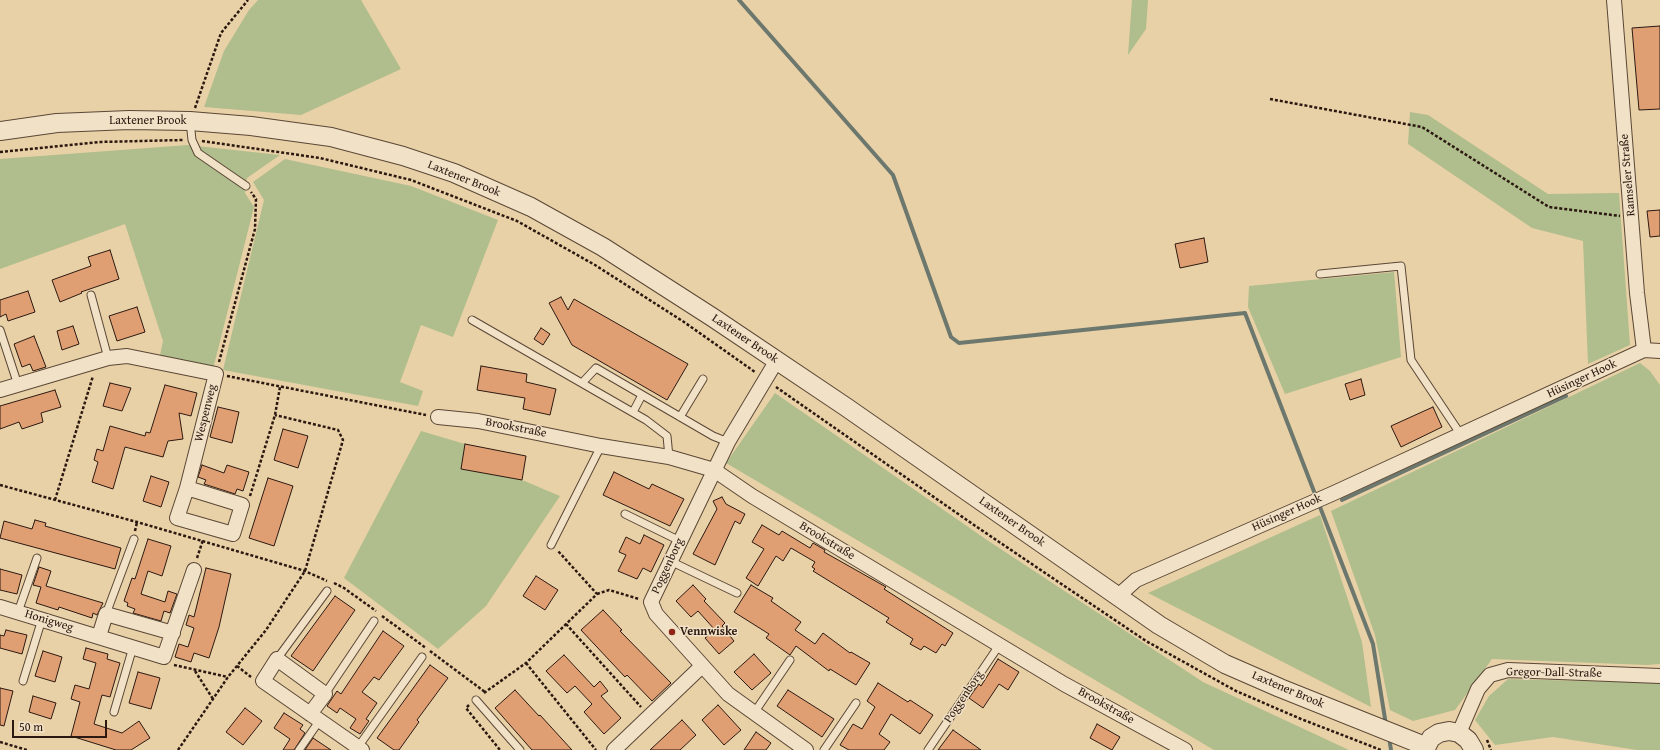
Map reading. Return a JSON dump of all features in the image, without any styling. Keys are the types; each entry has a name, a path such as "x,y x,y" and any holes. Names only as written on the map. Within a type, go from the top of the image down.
{"street":[{"name":"Ramseler Straße","path":"1614,0 1637,293 1644,350"},
{"name":"Laxtener Brook","path":"0,131 64,123 129,120 190,121 251,126 331,137 403,156 454,173 531,207 602,247 777,360 1064,558 1158,625 1225,664 1280,688 1370,723 1425,748"},
{"name":"Hüsinger Hook","path":"1117,597 1136,580 1320,499 1644,350 1660,351"},
{"name":"Wespenweg","path":"0,390 103,360 127,356 216,374 187,488 177,518 234,534 242,506"},
{"name":"Poggenborg","path":"777,360 728,442 651,602 656,614 728,694 802,749"},
{"name":"Brookstraße","path":"438,417 478,421 601,446 669,457 714,470 752,496 1000,644 1064,684 1185,750"},
{"path":"187,488 242,506"},
{"path":"164,657 194,570"},
{"name":"Honigweg","path":"0,607 164,657"},
{"path":"99,636 106,614 173,633"},
{"path":"315,717 325,694 277,660 263,681 360,749"},
{"path":"614,750 702,666"},
{"name":"Gregor-Dall-Straße","path":"1459,733 1478,689 1490,675 1508,670 1660,676"},
{"path":"1425,748 1431,738 1440,733 1450,731 1459,733 1468,740 1474,750"}],"lane":[{"path":"190,121 192,140 198,153 246,186"},
{"path":"1320,274 1401,266 1411,360 1461,435"},
{"path":"91,295 103,360"},
{"path":"472,320 633,412 667,436 669,457"},
{"path":"0,330 18,385"},
{"path":"582,383 596,368 712,436 728,442"},
{"path":"680,417 703,379"},
{"path":"633,412 642,395"},
{"path":"552,544 601,446"},
{"path":"625,514 680,541"},
{"path":"106,614 134,539"},
{"path":"18,612 36,558"},
{"path":"670,561 737,593"},
{"path":"277,660 327,592"},
{"path":"23,681 42,619"},
{"path":"325,694 374,621"},
{"name":"Poggenborg","path":"928,750 1000,644"},
{"path":"114,712 133,647"},
{"path":"360,749 422,657"},
{"path":"754,713 790,660"},
{"path":"476,700 520,750"},
{"path":"824,750 856,703"},
{"path":"299,750 315,717"}],"path":[{"path":"190,121 221,33 248,0"},
{"path":"1270,99 1422,127 1549,207 1632,218"},
{"path":"246,186 256,199 255,229 216,374 438,417"},
{"path":"55,500 103,360"},
{"path":"242,506 248,504 275,415 280,386"},
{"path":"178,750 228,677 266,630 305,571 343,440 338,430 275,415"},
{"path":"0,484 305,571 344,588 485,692"},
{"path":"194,570 207,527"},
{"path":"552,544 597,594"},
{"path":"500,750 466,708 485,692 526,664 597,594 609,590 651,602"},
{"path":"566,624 649,716"},
{"path":"164,657 175,665 195,671 228,677"},
{"path":"526,664 596,750"},
{"path":"195,671 213,699"},
{"path":"0,742 27,750"}],"green space":[{"path":"258,0 361,0 401,69 301,115 204,107 224,51 249,10"},
{"path":"1132,0 1148,0 1146,29 1128,55"},
{"path":"1410,112 1428,115 1548,194 1619,193 1630,345 1588,364 1583,241 1532,228 1408,144"},
{"path":"188,145 280,155 247,178 245,193 254,207 213,369 159,360 163,341 125,224 0,269 0,159"},
{"path":"285,159 411,186 498,220 453,337 421,325 400,382 423,391 418,406 223,370 264,200 253,182"},
{"path":"1394,272 1401,357 1285,394 1248,307 1249,286"},
{"path":"1640,363 1650,371 1660,385 1660,664 1647,665 1492,659 1455,710 1413,721 1390,710 1375,635 1331,511"},
{"path":"775,393 987,540 1203,682 1349,750 1214,750 726,463"},
{"path":"421,431 465,444 461,469 522,480 560,496 486,606 438,649 344,578"},
{"path":"1320,515 1362,642 1371,707 1148,593"},
{"path":"1508,679 1660,683 1660,750 1637,750 1553,737 1495,745 1475,720 1489,696"}],"building":[{"path":"1660,26 1660,109 1639,110 1632,28"},
{"path":"1660,210 1660,236 1650,237 1647,211"},
{"path":"1204,238 1208,262 1180,268 1175,244"},
{"path":"110,250 119,279 81,292 82,293 60,302 52,280 91,266 88,257"},
{"path":"28,291 35,312 8,321 6,314 0,317 0,300"},
{"path":"561,297 568,310 574,299 688,364 667,400 572,345 549,303"},
{"path":"137,307 145,332 117,341 109,316"},
{"path":"73,326 79,344 62,350 57,331"},
{"path":"541,328 550,334 543,345 534,339"},
{"path":"34,336 46,367 33,371 30,364 22,367 14,344"},
{"path":"481,366 527,374 526,382 556,389 550,415 523,409 525,398 477,390"},
{"path":"1361,379 1365,395 1350,400 1345,384"},
{"path":"110,383 131,388 122,411 103,406"},
{"path":"165,385 197,393 191,416 179,413 183,439 168,441 163,457 125,447 113,489 92,482 98,462 94,460 97,449 103,451 110,426 145,436 146,432 150,433"},
{"path":"55,390 61,407 41,413 43,422 22,429 19,422 0,429 0,406"},
{"path":"218,407 239,412 232,443 210,437"},
{"path":"1433,407 1442,427 1401,447 1391,426"},
{"path":"283,429 308,436 298,468 274,460"},
{"path":"465,444 526,456 522,480 461,469"},
{"path":"202,465 224,473 227,465 249,472 243,491 237,489 235,494 204,484 206,480 198,477"},
{"path":"614,472 649,489 652,484 684,499 670,526 603,495"},
{"path":"151,476 169,482 161,507 143,501"},
{"path":"268,478 293,486 274,546 249,538"},
{"path":"722,497 726,504 745,514 740,524 735,521 715,565 693,554 717,509 713,501"},
{"path":"35,520 46,523 45,526 121,548 115,569 0,538 4,521 32,529"},
{"path":"762,525 779,535 782,531 810,548 813,543 825,550 824,552 886,587 884,589 953,633 945,646 942,644 936,653 924,646 921,650 910,644 913,639 886,622 889,618 813,571 815,569 812,567 815,562 791,548 783,561 776,556 758,586 746,578 764,549 752,542"},
{"path":"644,535 664,545 651,572 643,568 637,579 618,571 626,555 619,552 626,537 640,544"},
{"path":"148,539 171,546 162,576 148,571 141,594 165,602 168,591 177,594 170,613 164,611 161,621 133,613 135,609 127,606 128,603 124,601 132,578 135,579"},
{"path":"39,567 51,571 46,586 103,603 97,615 93,613 92,618 59,607 58,610 36,603 41,587 33,585"},
{"path":"206,568 231,574 219,627 209,658 194,653 191,662 175,657 179,644 188,647 194,628 186,625 189,615 194,617"},
{"path":"0,569 22,575 17,594 0,590"},
{"path":"536,576 558,590 545,610 523,596"},
{"path":"693,585 706,599 704,601 725,623 722,626 734,641 719,654 705,638 715,630 698,611 691,617 676,601"},
{"path":"751,585 773,598 771,601 801,622 795,630 815,644 823,633 850,653 851,652 870,663 856,685 830,669 829,671 796,646 790,655 766,638 769,634 734,612"},
{"path":"335,596 355,610 313,671 291,656"},
{"path":"603,610 622,630 620,631 671,683 652,701 627,675 625,677 581,630"},
{"path":"6,630 27,635 22,654 0,648 0,635 4,636"},
{"path":"383,631 404,646 379,680 374,677 362,692 377,703 366,719 369,721 360,734 350,728 356,719 340,708 337,713 327,706 337,691 341,694"},
{"path":"86,648 108,654 107,659 120,663 110,697 102,695 94,724 122,733 139,721 150,738 131,750 116,750 71,736 80,702 71,699 75,685 89,689 96,663 83,659"},
{"path":"43,651 62,657 55,682 35,676"},
{"path":"754,654 771,673 752,690 734,672"},
{"path":"564,655 594,687 600,681 608,691 601,696 621,718 604,734 584,712 592,704 575,686 567,693 546,671"},
{"path":"998,659 1019,672 1008,690 999,684 983,708 969,698 979,684 981,686"},
{"path":"430,665 448,678 417,720 419,722 399,750 394,750 377,738"},
{"path":"138,672 160,678 151,709 129,703"},
{"path":"878,683 908,702 910,700 933,715 920,734 891,714 879,734 890,742 884,750 849,750 840,745 853,724 862,729 875,707 867,701"},
{"path":"0,688 13,691 4,726 0,725"},
{"path":"515,690 572,750 532,750 495,708"},
{"path":"788,690 834,719 822,737 777,706"},
{"path":"33,696 56,703 51,719 29,712"},
{"path":"718,705 741,730 724,745 702,720"},
{"path":"245,708 262,721 243,745 226,732"},
{"path":"284,713 303,725 300,729 305,733 294,750 283,750 290,739 274,728"},
{"path":"682,720 696,735 680,750 650,750"},
{"path":"1097,724 1120,737 1112,750 1090,738"},
{"path":"953,730 981,750 938,750"},
{"path":"756,732 771,743 766,750 744,750"},
{"path":"313,738 331,750 305,750"}],"waterway":[{"path":"739,0 893,175 951,337 959,343 1245,313 1373,644 1386,725"},
{"path":"1342,500 1566,396"},
{"path":"1389,737 1391,750"}],"place":[{"name":"Vennwiske","path":"672,632"}]}
